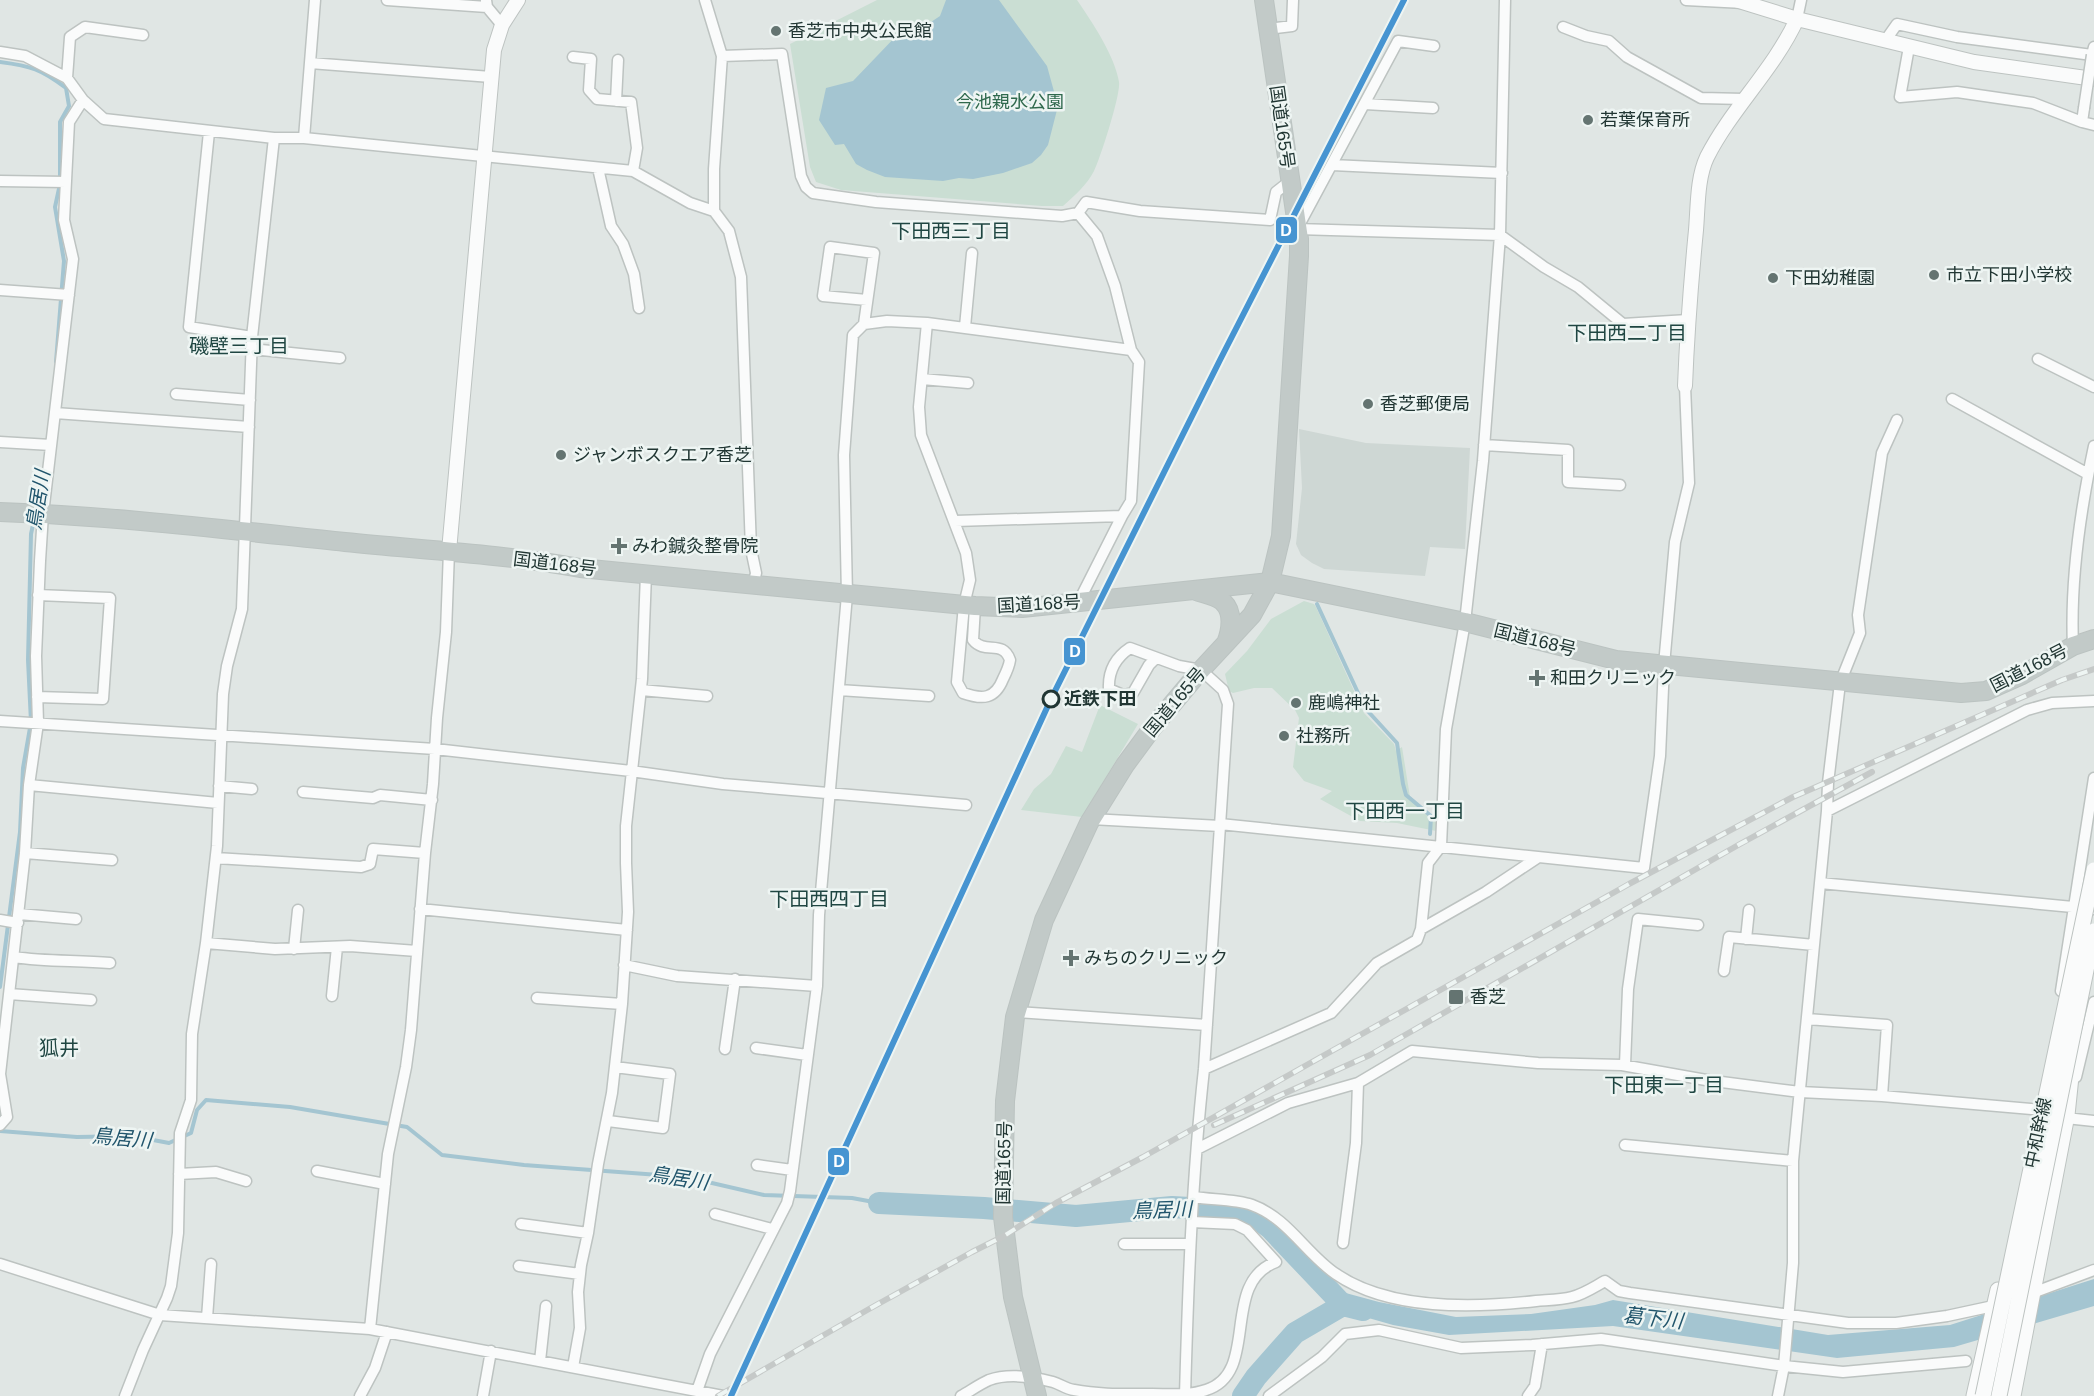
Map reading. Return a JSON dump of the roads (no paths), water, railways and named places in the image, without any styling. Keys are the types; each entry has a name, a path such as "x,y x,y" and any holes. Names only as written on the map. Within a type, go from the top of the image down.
{"highway":[{"name":"国道165号","path":"1035,1386 1013,1297 1003,1217 1005,1101 1017,1012 1044,920 1091,819 1146,736 1201,670 1252,615 1270,582 1281,536 1299,256 1264,0"},
{"name":"国道168号","path":"0,512 35,513 450,551 753,586 969,606 1022,608 1270,582 1465,622 1616,660 1961,693 1986,691 2022,675 2073,646 2094,639"},
{"path":"1196,591 1223,602 1229,610 1231,633 1226,643"}],"main road":[{"name":"中和幹線","path":"1983,1396 2094,870"},
{"path":"1974,1396 2042,1110 2071,1005 2086,908 2094,890"},
{"path":"2013,1396 2066,1118 2078,1013 2094,931"},
{"name":"中和幹線","path":"1999,1396 2094,931"}],"street":[{"path":"304,138 315,0"},
{"path":"387,0 486,4 502,25"},
{"path":"370,1329 385,1184 411,1030 494,50 502,25 518,0"},
{"path":"705,0 722,56 714,169 714,211"},
{"path":"1268,29 1292,26 1293,0"},
{"path":"1204,1069 1331,1013 1377,963 1417,940 1421,929 1428,863 1441,846 1446,729 1465,622 1484,445 1500,235 1505,0"},
{"path":"1686,0 1740,1 1797,19 1974,62 2094,79"},
{"path":"1764,0 1781,14"},
{"path":"1091,819 1220,825 1644,868 1660,756 1664,665 1675,542 1689,483 1685,386 1688,320 1700,185 1706,159 1744,99 1773,60 1797,19 1801,0"},
{"path":"1885,41 1897,24 1957,37 2093,51 2082,123"},
{"path":"68,78 70,37 85,27 143,35"},
{"path":"1563,27 1586,36 1609,41 1627,57 1701,98 1744,99"},
{"path":"1434,46 1398,41 1297,229 1500,235 1544,267 1578,287 1623,324 1688,320"},
{"path":"1909,47 1900,97 1957,92 2033,103 2082,123 2094,125"},
{"path":"0,52 25,56 68,78 83,100 104,119 209,132 274,138 304,138 633,171 690,203 714,211 729,231 741,277 751,549 756,573 753,586"},
{"path":"722,56 782,54 801,176 806,188 813,193 876,202 1062,216 1078,213 1086,202 1140,211 1270,220 1276,192 1290,181"},
{"path":"573,57 591,59 589,90 597,99 631,102 637,148 633,171"},
{"path":"616,101 618,60"},
{"path":"310,63 491,77"},
{"path":"3,1121 0,1074 25,853 33,723 37,697 38,595 35,513 51,445 73,259 64,220 69,122 83,100"},
{"path":"1365,104 1433,108"},
{"path":"209,132 189,327 251,343 340,358"},
{"path":"125,1396 171,1286 178,1233 180,1134 191,1100 192,1034 216,858 225,678 242,609 251,343 274,138"},
{"path":"1332,165 1502,173"},
{"path":"598,168 611,225 623,244 634,274 639,308"},
{"path":"0,181 66,182"},
{"path":"1078,213 1097,236 1115,286 1131,350 1139,362 1131,501 1079,601"},
{"path":"864,324 874,253 830,247 824,296 867,300"},
{"path":"965,327 972,253"},
{"path":"0,290 69,295"},
{"path":"697,1391 710,1354 787,1203 790,1191 817,986 818,933 846,595 844,455 853,335 864,324 887,321 927,323 1131,350"},
{"path":"927,323 919,407 921,435 966,553 970,580 969,606 957,682 963,693 985,697 999,690 1010,660 1006,651 981,646 973,640 969,606"},
{"path":"2038,359 2094,387"},
{"path":"922,379 968,383"},
{"path":"176,394 250,400"},
{"path":"1952,399 2088,474"},
{"path":"55,413 249,427"},
{"path":"1778,1396 1784,1366 1793,1263 1793,1161 1828,783 1840,683 1860,633 1858,615 1882,453 1896,420"},
{"path":"0,442 51,445"},
{"path":"1484,445 1568,450 1568,482 1620,485"},
{"path":"2073,646 2071,607 2084,495 2094,446"},
{"path":"955,521 1122,516"},
{"path":"573,1367 580,1328 580,1274 598,1164 608,1121 622,1004 628,912 626,848 641,690 646,574"},
{"path":"37,697 103,699 110,598 38,595"},
{"path":"1156,658 1149,665 1133,693 1123,695 1109,689 1108,676 1118,656 1130,648 1179,666 1201,670 1223,690 1228,704 1190,1244 1185,1395"},
{"path":"641,690 707,696"},
{"path":"839,690 929,696"},
{"path":"1827,811 2027,710 2052,703 2094,701"},
{"path":"0,721 435,749 632,771 723,784 966,805"},
{"path":"1820,883 2086,908 2094,778"},
{"path":"29,785 218,803"},
{"path":"219,786 252,789"},
{"path":"303,792 432,800"},
{"path":"216,858 361,867 370,864 373,849 425,853"},
{"path":"25,853 112,860"},
{"path":"1421,929 1486,892 1537,858"},
{"path":"420,909 627,930"},
{"path":"294,949 298,910"},
{"path":"1746,939 1749,910"},
{"path":"2,920 76,919"},
{"path":"1625,1065 1628,989 1638,919 1698,925"},
{"path":"1724,971 1729,937 1814,945"},
{"path":"206,943 294,949 357,946 417,951"},
{"path":"332,996 337,947"},
{"path":"14,957 39,961 85,960 111,963"},
{"path":"624,965 677,976 817,986"},
{"path":"725,1049 735,980"},
{"path":"9,994 91,1000"},
{"path":"537,998 622,1004"},
{"path":"2094,1002 2066,1118 2094,1121"},
{"path":"1017,1012 1207,1024"},
{"path":"1807,1019 1887,1025 1882,1096"},
{"path":"756,1048 807,1055"},
{"path":"1197,1149 1288,1103 1358,1083 1412,1051 1538,1063 1625,1065 1706,1080 1800,1092 1882,1096 2042,1110"},
{"path":"608,1121 663,1128 670,1074 615,1067"},
{"path":"1343,1243 1356,1143 1358,1083"},
{"path":"1625,1145 1793,1161"},
{"path":"757,1165 792,1170"},
{"path":"317,1171 385,1184"},
{"path":"179,1174 216,1172 246,1181"},
{"path":"1194,1197 1251,1204 1268,1212 1289,1229 1337,1275 1364,1288 1390,1296 1432,1304 1468,1306 1572,1297 1605,1281 1619,1291 1630,1293 1848,1323 1896,1323 1947,1316 1994,1306 2094,1270"},
{"path":"715,1214 772,1229"},
{"path":"961,1396 1000,1377 1035,1386 1056,1383 1070,1390 1099,1394 1185,1395 1209,1390 1225,1378 1238,1350 1242,1309 1251,1281 1265,1266 1276,1262 1247,1230 1235,1224 1192,1222"},
{"path":"521,1224 588,1233"},
{"path":"1124,1244 1190,1244"},
{"path":"207,1318 211,1263"},
{"path":"0,1264 160,1315 370,1329 723,1396"},
{"path":"519,1266 580,1274"},
{"path":"540,1361 546,1306"},
{"path":"1269,1396 1322,1357 1345,1334 1379,1330 1461,1348 1601,1339 1784,1366 1843,1372 1966,1361"},
{"path":"360,1396 375,1368 387,1332"},
{"path":"1528,1396 1535,1386 1542,1344"},
{"path":"483,1396 491,1351"}],"water":[{"path":"946,0 999,0 1047,66 1058,106 1048,145 1032,163 1003,173 973,179 959,178 943,181 885,177 867,170 856,164 844,144 835,145 819,120 826,88 853,81 900,32 918,24 931,22 940,16"},
{"path":"2094,1279 2094,1306 1954,1347 1837,1358 1613,1326 1449,1335 1393,1325 1351,1313 1336,1316 1329,1300 1342,1292 1379,1302 1456,1317 1531,1314 1595,1305 1613,1300 1828,1335 1950,1325"}],"waterway":[{"name":"鳥居川","path":"0,62 35,69 50,76 66,88 69,106 60,122 60,184 55,207 64,261 56,362"},
{"name":"鳥居川","path":"35,510 41,488"},
{"name":"鳥居川","path":"0,987 20,832 23,768 31,722 28,660 31,534 34,520"},
{"path":"1317,604 1365,708 1397,743 1406,795 1431,816 1430,834"},
{"name":"鳥居川","path":"0,1131 77,1137 132,1136 169,1143 191,1133 197,1110 206,1100 290,1107 407,1127 442,1155 524,1165 686,1177 764,1195 852,1198 879,1203"},
{"name":"鳥居川","path":"879,1203 984,1208 1076,1216 1172,1207 1226,1210 1253,1215 1270,1228 1343,1305"},
{"name":"葛下川","path":"1243,1396 1256,1377 1295,1333 1343,1305 1363,1310"}],"railway":[{"path":"718,1396 869,1309 1004,1236 1056,1203 1143,1157 1629,884 1793,797 2062,680 2094,669"},
{"path":"1214,1125 1370,1055 1740,844 1872,772"}],"place":[{"name":"香芝市中央公民館","path":"776,31"},
{"name":"若葉保育所","path":"1588,120"},
{"name":"市立下田小学校","path":"1934,275"},
{"name":"下田幼稚園","path":"1773,278"},
{"name":"香芝郵便局","path":"1368,404"},
{"name":"ジャンボスクエア香芝","path":"561,455"},
{"name":"みわ鍼灸整骨院","path":"619,546"},
{"name":"和田クリニック","path":"1537,678"},
{"name":"近鉄下田","path":"1051,699"},
{"name":"鹿嶋神社","path":"1296,703"},
{"name":"社務所","path":"1284,736"},
{"name":"みちのクリニック","path":"1071,958"},
{"name":"香芝","path":"1456,997"}],"district":[{"name":"下田西三丁目","path":"951,231"},
{"name":"下田西二丁目","path":"1627,333"},
{"name":"磯壁三丁目","path":"239,346"},
{"name":"下田西一丁目","path":"1405,811"},
{"name":"下田西四丁目","path":"829,899"},
{"name":"狐井","path":"59,1048"},
{"name":"下田東一丁目","path":"1664,1085"}],"park label":[{"name":"今池親水公園","path":"1010,102"}]}
